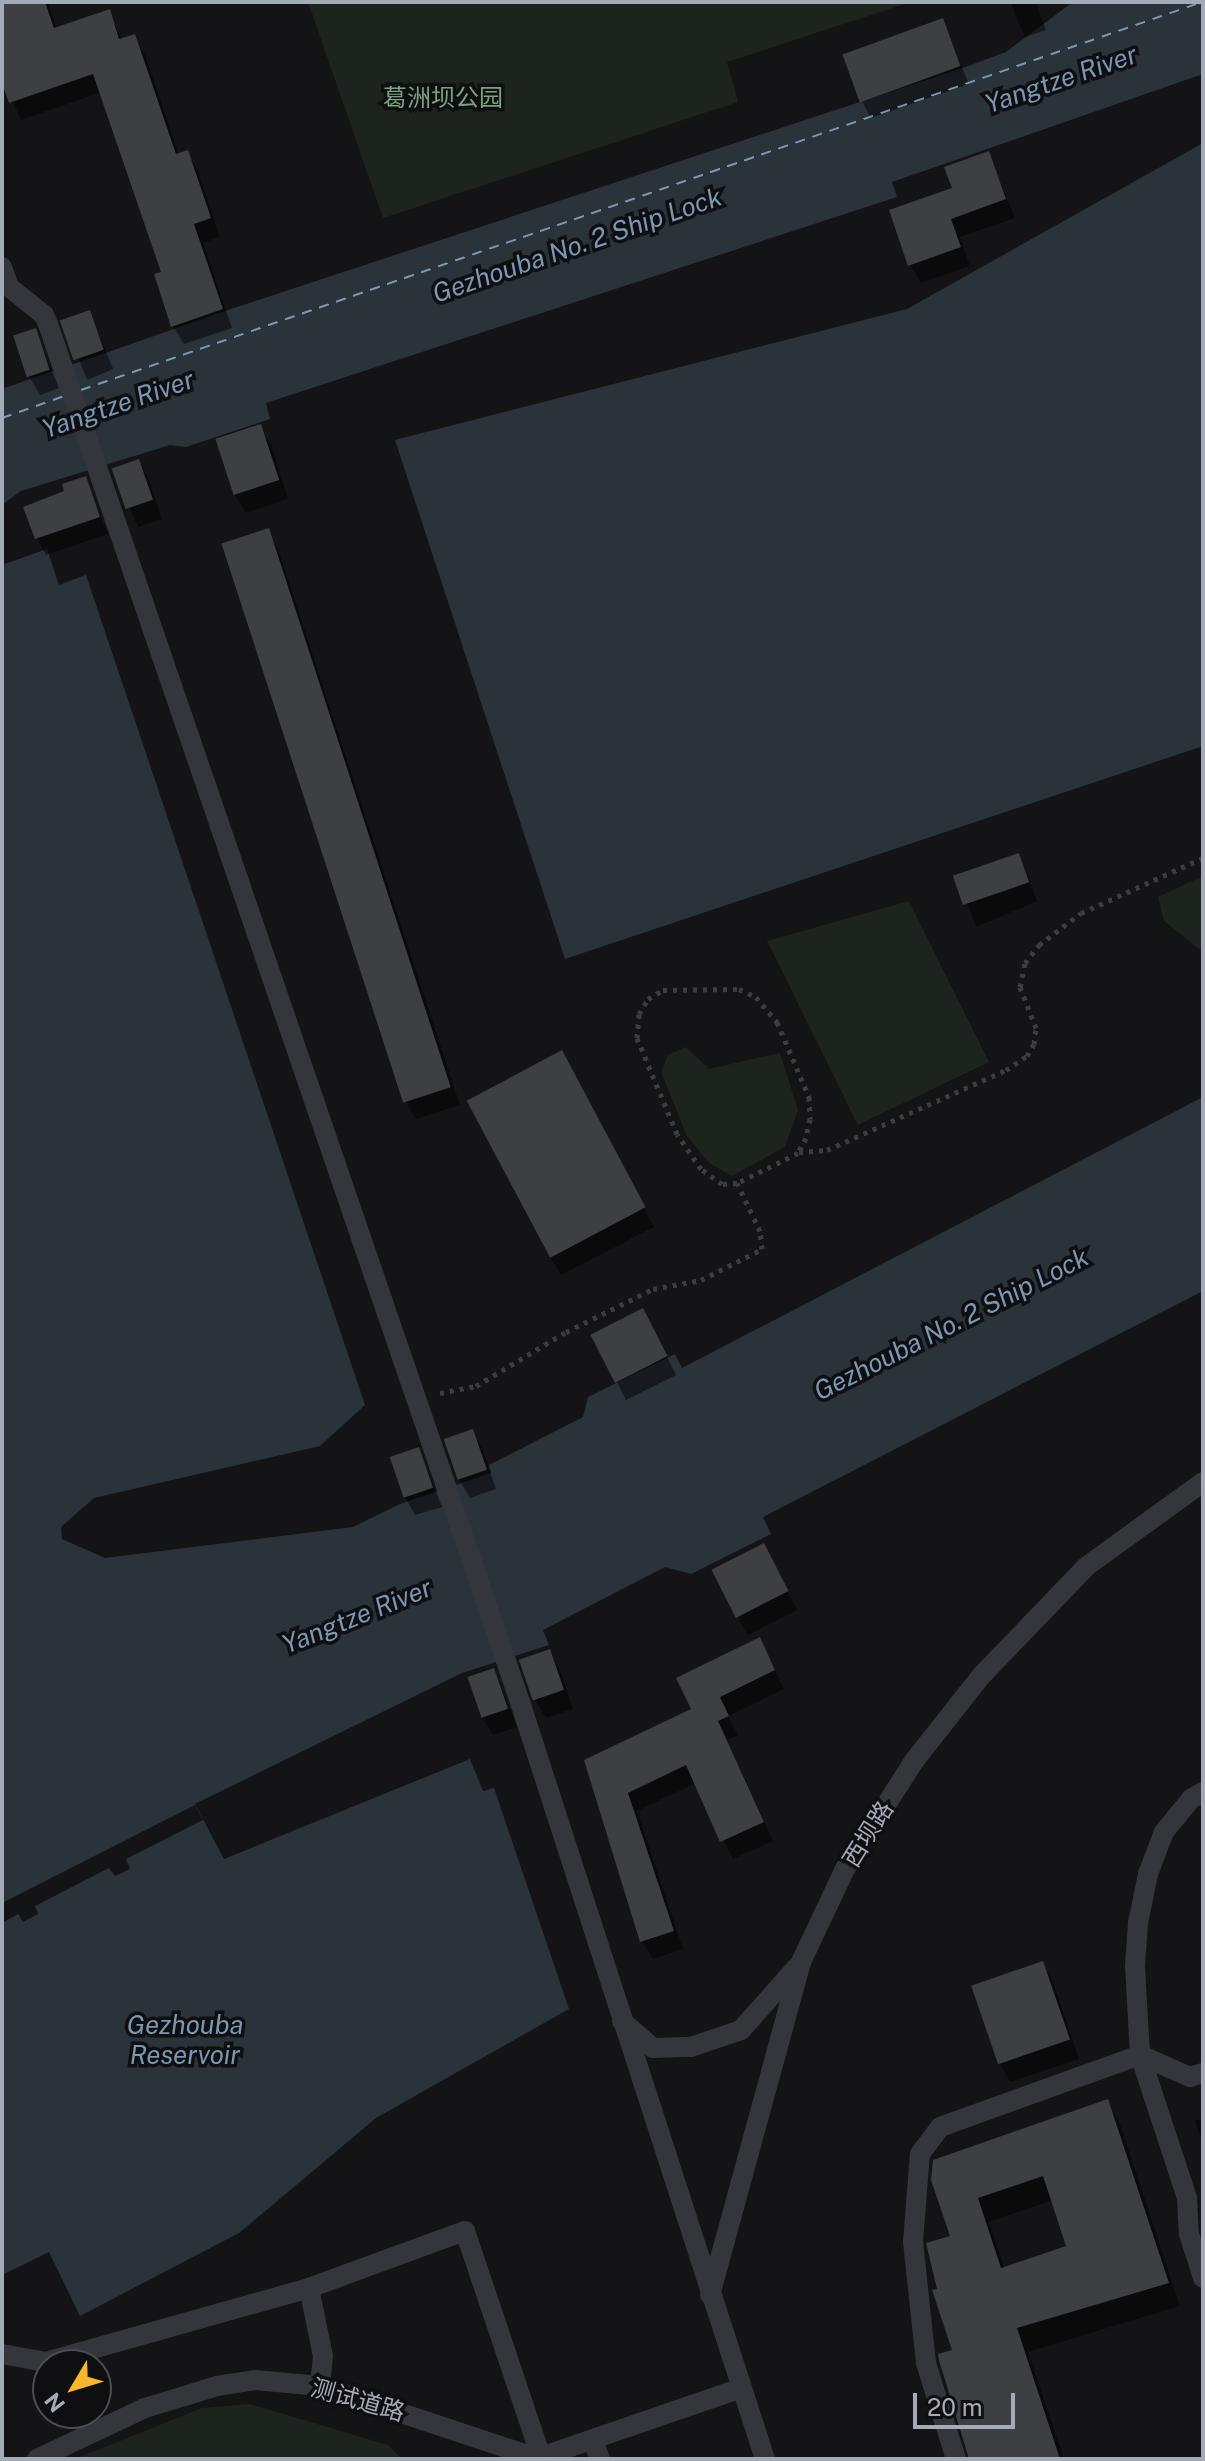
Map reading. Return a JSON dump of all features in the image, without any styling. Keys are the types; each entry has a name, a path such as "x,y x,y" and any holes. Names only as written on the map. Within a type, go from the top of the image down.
{"lane":[{"path":"2,267 9,287 44,315 63,368 506,1659 765,2459"},
{"name":"西坝路","path":"710,2296 801,1962 845,1869 914,1761 982,1675 1087,1566 1203,1482"},
{"path":"1203,1792 1191,1799 1164,1832 1148,1874 1138,1923 1135,1966 1140,2055 1187,2198 1189,2234 1203,2278"},
{"path":"621,2020 653,2048 691,2047 741,2030 801,1962"},
{"path":"956,2459 926,2363 913,2242 920,2154 940,2127 1140,2055 1190,2077 1203,2073"},
{"path":"2,2354 46,2362 309,2288 465,2231 540,2458 596,2449 741,2388"},
{"path":"309,2288 323,2356 320,2386"},
{"name":"测试道路","path":"37,2459 145,2408 217,2386 255,2380 320,2386 540,2458"}],"path":[{"path":"798,1153 806,1138 809,1097 777,1022 767,1008 756,997 739,989 663,990 648,999 639,1014 637,1038 677,1134 701,1169 722,1184 737,1183 798,1153 827,1150 1006,1070 1027,1056 1034,1044 1036,1028 1020,987 1025,963 1039,945 1081,913 1203,858"},
{"path":"416,1398 476,1386 566,1332 653,1289 701,1280 762,1249 760,1231 737,1183"}],"green space":[{"name":"葛洲坝公园","path":"308,2 911,2 727,62 738,102 383,218"},
{"path":"1203,876 1203,952 1164,921 1158,897"},
{"path":"909,901 989,1062 858,1125 767,941"},
{"path":"686,1047 709,1069 780,1053 798,1110 785,1147 732,1176 709,1163 687,1136 661,1072 668,1055"},
{"path":"250,2404 388,2445 402,2459 75,2459 202,2408"}],"water":[{"path":"1073,2 1203,2 1203,74 892,182 897,197 266,403 270,419 186,447 170,445 21,491 2,505 2,389 237,307 963,68 1006,52"},
{"path":"1203,143 1203,746 565,959 395,440 907,309"},
{"name":"Gezhouba Reservoir","path":"47,549 59,585 86,575 365,1405 320,1446 94,1498 61,1527 62,1539 105,1558 353,1527 400,1504 491,1473 489,1465 583,1417 588,1397 675,1354 682,1368 1203,1097 1203,1291 763,1517 771,1534 691,1574 665,1567 543,1630 549,1645 462,1673 195,1804 224,1859 470,1759 483,1791 494,1788 569,2009 376,2118 239,2233 80,2316 49,2252 2,2275 2,565"}],"pier":[{"path":"195,1805 203,1820 126,1859 130,1869 115,1876 109,1868 35,1906 38,1914 23,1922 18,1914 2,1923 2,1903"}],"building":[{"path":"2,2 45,2 54,28 110,9 119,39 135,34 176,154 188,150 211,218 194,224 223,309 171,327 154,274 161,272 93,74 9,103 2,83"},
{"path":"943,18 960,66 860,103 842,55"},
{"path":"989,151 1006,199 951,219 961,247 908,266 889,210 952,188 944,167"},
{"path":"90,310 104,350 73,360 60,320"},
{"path":"36,328 50,370 27,377 13,335"},
{"path":"261,424 279,480 234,495 215,439"},
{"path":"139,459 153,500 126,509 112,468"},
{"path":"86,476 100,517 35,539 23,507 64,491 62,484"},
{"path":"269,528 451,1087 403,1103 221,543"},
{"path":"1019,853 1029,882 963,905 953,876"},
{"path":"562,1050 646,1207 550,1258 467,1101"},
{"path":"643,1308 668,1356 615,1383 590,1335"},
{"path":"473,1429 487,1470 458,1480 444,1439"},
{"path":"419,1447 433,1488 404,1498 390,1457"},
{"path":"764,1543 789,1591 736,1618 711,1570"},
{"path":"760,1637 775,1670 720,1697 729,1716 718,1721 764,1822 720,1842 686,1765 628,1793 674,1931 640,1942 584,1760 691,1709 676,1678"},
{"path":"550,1649 564,1690 533,1700 519,1660"},
{"path":"494,1668 508,1709 482,1718 468,1677"},
{"path":"1043,1961 1070,2039 998,2064 971,1986"},
{"path":"1108,2099 1169,2283 1017,2328 1060,2459 969,2459 938,2354 952,2350 932,2290 937,2289 926,2243 950,2236 931,2180 933,2160","holes":["1043,2176 1066,2246 1001,2268 978,2198"]}],"ferry route":[{"path":"81,390 1202,2"},
{"path":"2,418 64,396"}],"water label":[{"name":"Yangtze River","path":"1061,79"},
{"name":"Gezhouba No. 2 Ship Lock","path":"577,245"},
{"name":"Yangtze River","path":"118,404"},
{"name":"Gezhouba No. 2 Ship Lock","path":"951,1324"},
{"name":"Yangtze River","path":"357,1616"}]}
